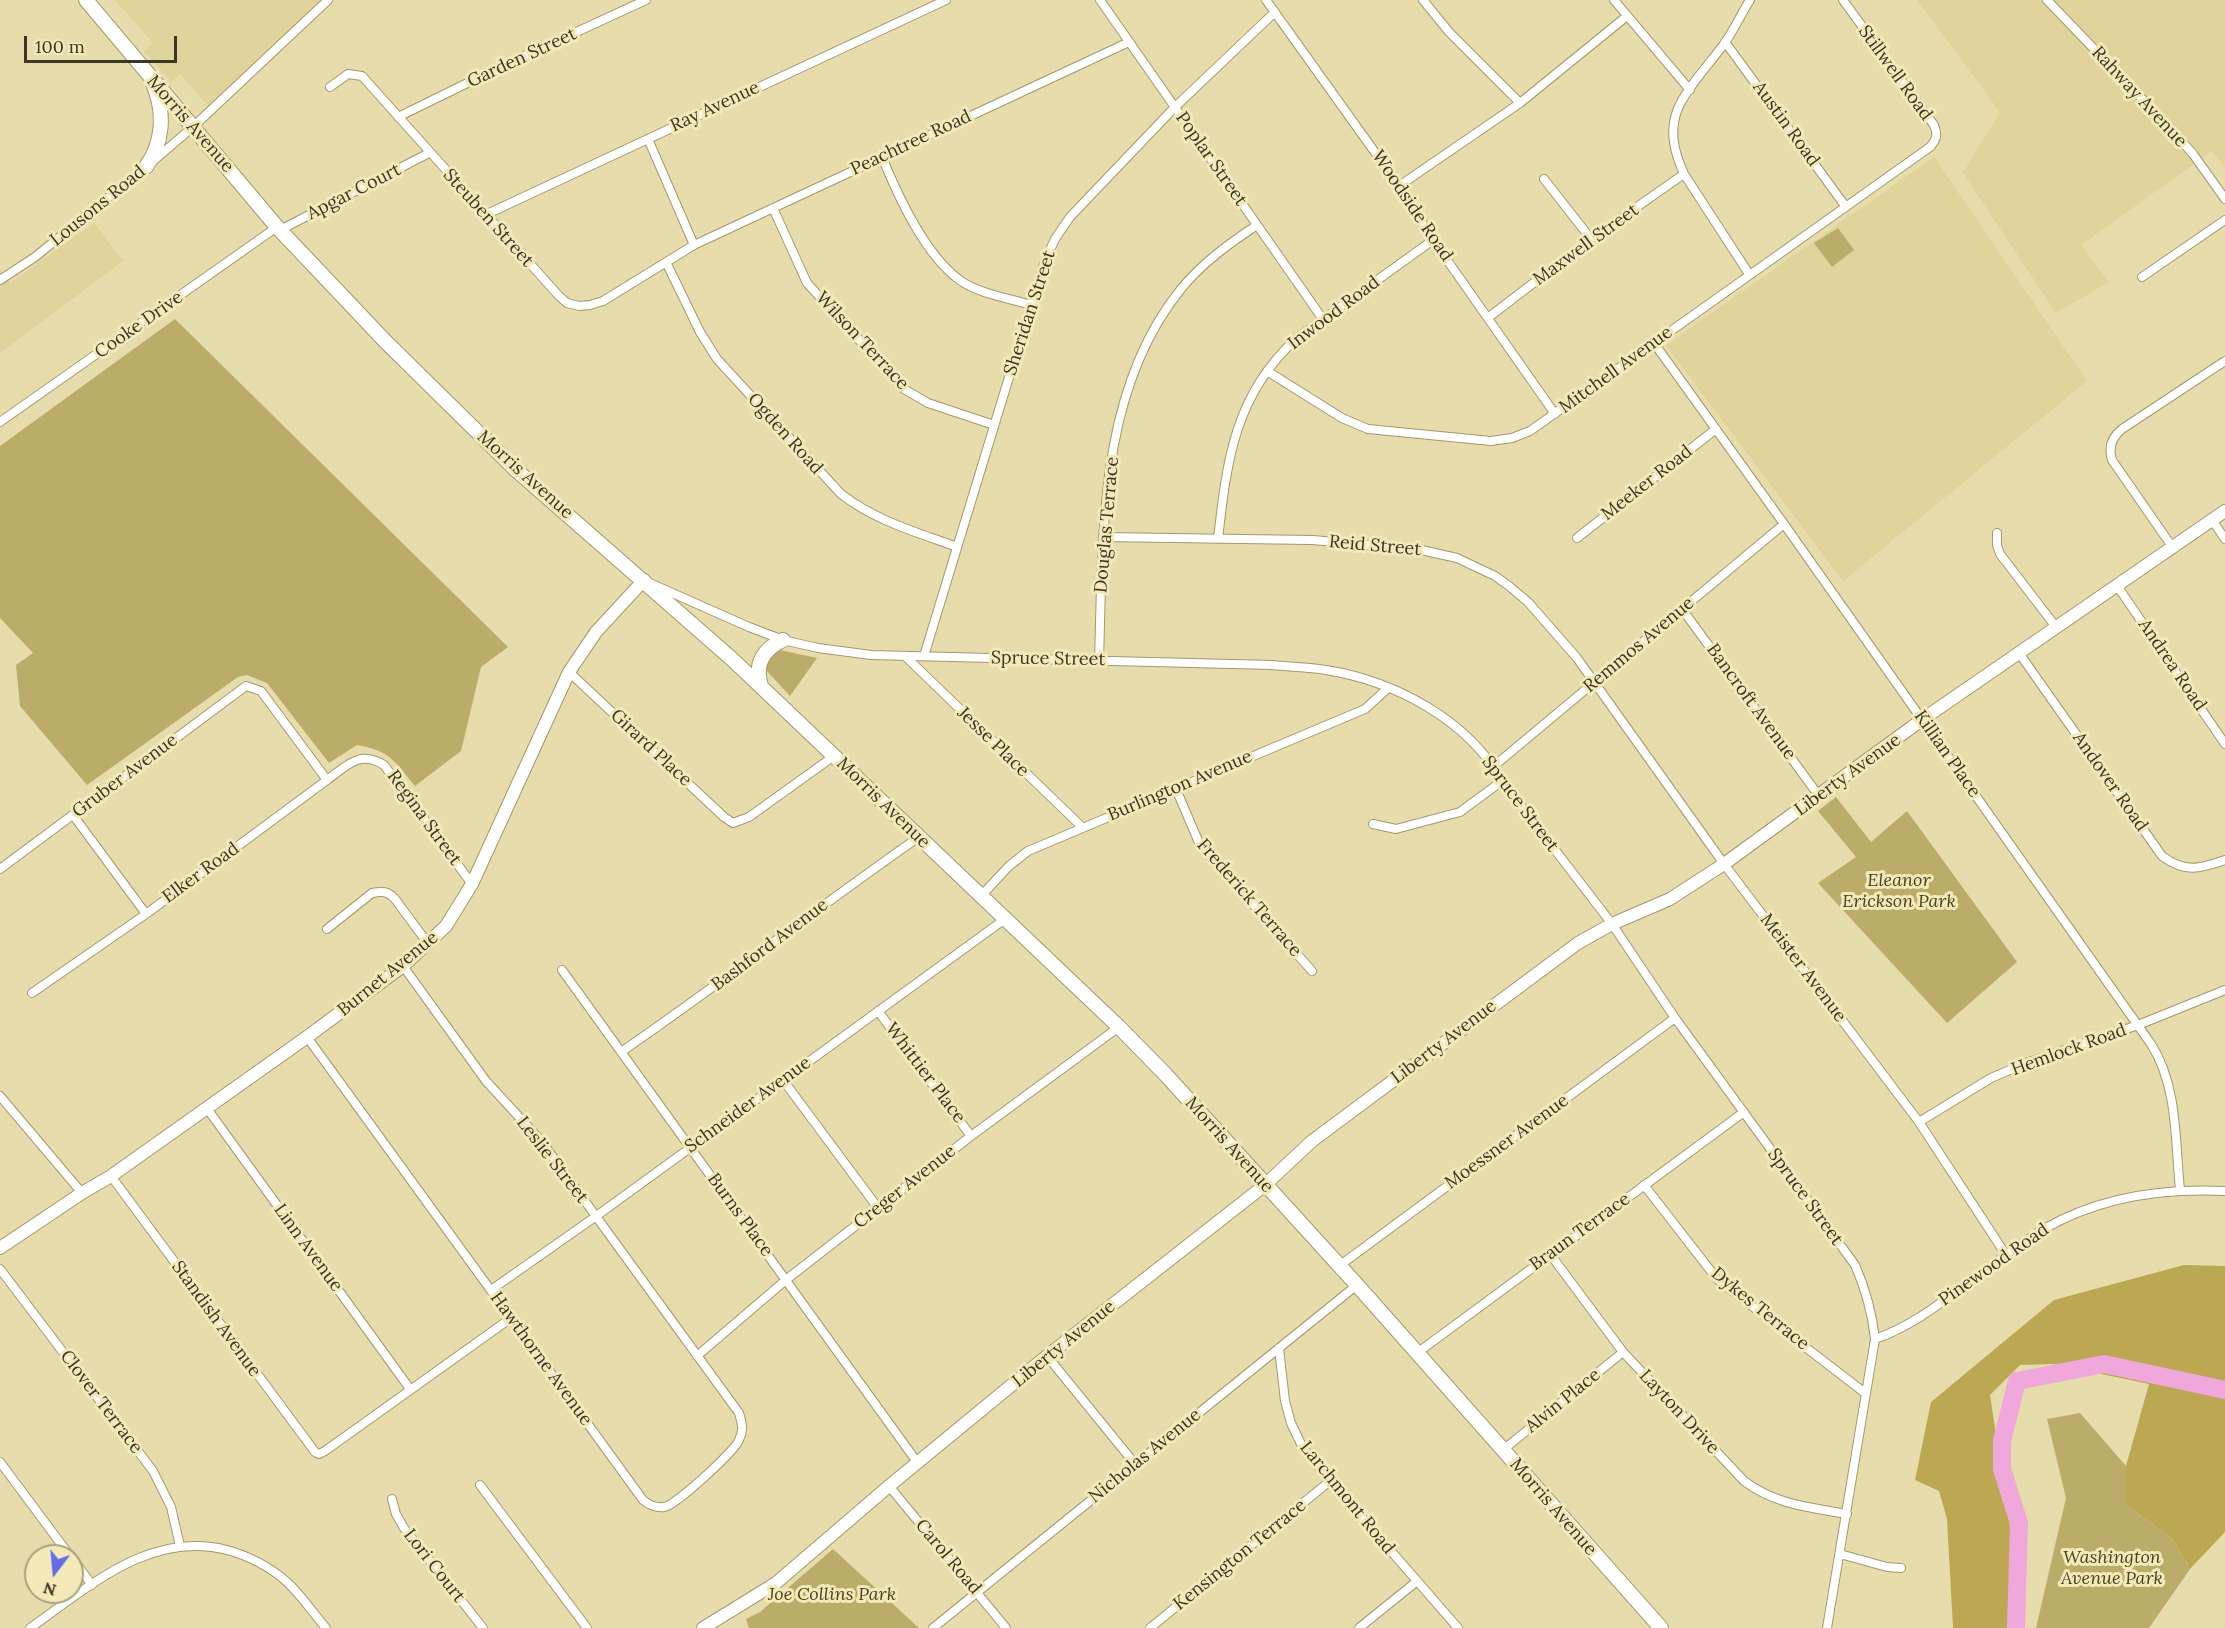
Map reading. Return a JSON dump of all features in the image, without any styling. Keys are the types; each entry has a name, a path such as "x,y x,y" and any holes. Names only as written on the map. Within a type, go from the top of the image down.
{"main road":[{"name":"Morris Avenue","path":"86,0 278,229 381,337 502,457 708,636 1119,1028 1166,1076 1417,1353 1655,1626"},
{"path":"146,167 153,157 161,134 159,105 150,79"},
{"path":"761,686 757,671 760,660 766,650 783,640"}],"street":[{"path":"193,127 328,0"},
{"name":"Garden Street","path":"398,117 646,0"},
{"name":"Ray Avenue","path":"485,215 946,0"},
{"name":"Poplar Street","path":"1100,0 1322,318"},
{"name":"Woodside Road","path":"1266,0 1399,186 1433,240 1555,414"},
{"path":"1423,0 1449,32 1520,103"},
{"path":"1614,0 1690,90"},
{"path":"1749,274 1684,174 1673,135 1677,110 1725,42 1750,0"},
{"name":"Stillwell Road","path":"1842,0 1934,125 1937,132 1936,140 1930,147"},
{"name":"Rahway Avenue","path":"2047,0 2170,128 2193,154 2225,199"},
{"name":"Sheridan Street","path":"924,656 1031,305 1050,250 1070,217 1175,107 1275,12"},
{"path":"1399,186 1520,103 1627,16"},
{"name":"Peachtree Road","path":"666,262 694,245 1129,42"},
{"name":"Austin Road","path":"1725,42 1846,207"},
{"name":"Steuben Street","path":"330,87 348,74 362,76 429,153 567,303 590,305 603,301 666,262"},
{"name":"Lousons Road","path":"0,280 35,257 193,127"},
{"path":"648,139 694,245"},
{"name":"Mitchell Avenue","path":"1267,371 1342,418 1368,429 1491,441 1512,438 1530,431 1555,414 1930,147"},
{"name":"Apgar Court","path":"278,229 429,153"},
{"path":"882,157 909,216 937,258 961,281 1031,305"},
{"name":"Maxwell Street","path":"1489,317 1591,239 1684,174"},
{"path":"1544,179 1591,239"},
{"name":"Wilson Terrace","path":"773,208 807,283 904,389 928,403 994,425"},
{"path":"2142,277 2225,220"},
{"name":"Douglas Terrace","path":"1098,660 1103,537 1109,467 1120,418 1136,370 1156,324 1181,289 1203,266 1257,225"},
{"name":"Cooke Drive","path":"0,422 278,229"},
{"name":"Inwood Road","path":"1218,539 1231,445 1250,397 1279,354 1322,318 1433,240"},
{"name":"Ogden Road","path":"666,262 700,332 717,359 841,494 858,508 876,518 957,547"},
{"name":"Killian Place","path":"1654,343 2156,1050 2166,1071 2170,1088 2180,1190"},
{"path":"2173,548 2112,460 2110,448 2112,441 2122,429 2225,361"},
{"name":"Meeker Road","path":"1577,538 1716,429"},
{"name":"Liberty Avenue","path":"703,1628 776,1583 917,1462 1047,1356 1265,1185 1312,1141 1578,943 1612,924 1670,899 1724,864 1923,719 2225,512"},
{"path":"2212,520 2225,540"},
{"name":"Remmos Avenue","path":"1494,766 1784,524"},
{"path":"1996,533 2000,554 2056,627"},
{"name":"Reid Street","path":"1103,537 1312,540 1417,549 1457,558 1495,576 1528,602 1577,658 1594,684"},
{"name":"Spruce Street","path":"644,580 783,640 845,652 905,656 1272,665 1327,670 1388,688 1417,701 1457,726 1494,766 1502,782 1612,924 1675,1018 1855,1265 1869,1298 1875,1339 1827,1628"},
{"name":"Burnet Avenue","path":"0,1248 111,1176 307,1037 429,945 446,926 472,884 569,672 596,632 644,580"},
{"name":"Andrea Road","path":"2118,587 2225,744"},
{"name":"Bancroft Avenue","path":"1682,609 1819,796"},
{"name":"Andover Road","path":"2019,653 2162,856 2174,864 2191,869 2225,860"},
{"name":"Jesse Place","path":"905,656 1082,827"},
{"name":"Girard Place","path":"569,672 733,823 749,817 834,756"},
{"name":"Meister Avenue","path":"1594,684 1724,864 1919,1122 2006,1255"},
{"name":"Gruber Avenue","path":"0,869 243,688 251,686 261,691 327,780"},
{"name":"Burlington Avenue","path":"981,896 1009,866 1028,851 1365,709 1388,688"},
{"name":"Regina Street","path":"370,758 384,765 472,884"},
{"name":"Elker Road","path":"32,993 146,914 355,760 370,758"},
{"path":"1373,824 1396,829 1460,812 1502,782"},
{"name":"Frederick Terrace","path":"1176,789 1200,845 1312,971"},
{"path":"73,815 146,914"},
{"name":"Bashford Avenue","path":"621,1052 700,998 865,874 919,837"},
{"path":"327,929 372,893 384,892 395,899 429,945"},
{"name":"Schneider Avenue","path":"490,1290 596,1217 690,1146 1005,919"},
{"name":"Leslie Street","path":"403,966 486,1081 542,1142 697,1356"},
{"name":"Burns Place","path":"562,970 917,1462"},
{"name":"Hemlock Road","path":"1919,1122 1991,1078 2026,1063 2138,1025 2225,990"},
{"name":"Whittier Place","path":"878,1011 971,1136"},
{"name":"Moessner Avenue","path":"1339,1266 1675,1018"},
{"name":"Creger Avenue","path":"697,1356 787,1279 878,1208 971,1136 1119,1028"},
{"name":"Hawthorne Avenue","path":"307,1037 636,1491 643,1500 654,1506 666,1508 673,1505 733,1450 742,1432 739,1413 697,1356"},
{"path":"783,1080 878,1208"},
{"path":"0,1096 82,1193"},
{"name":"Linn Avenue","path":"206,1107 410,1389"},
{"name":"Braun Terrace","path":"1417,1353 1744,1112"},
{"name":"Standish Avenue","path":"111,1176 315,1452 319,1454 325,1451 410,1389"},
{"name":"Dykes Terrace","path":"1644,1185 1717,1279 1865,1393"},
{"name":"Pinewood Road","path":"1875,1339 1894,1333 1915,1321 2045,1228 2083,1211 2133,1196 2180,1190 2225,1191"},
{"name":"Layton Drive","path":"1550,1254 1623,1352 1744,1481 1761,1494 1783,1502 1847,1514"},
{"name":"Clover Terrace","path":"0,1269 153,1471 171,1507 180,1546"},
{"name":"Nicholas Avenue","path":"933,1628 1357,1286"},
{"path":"410,1389 511,1318"},
{"name":"Larchmont Road","path":"1279,1348 1285,1401 1291,1423 1302,1446 1416,1582 1458,1628"},
{"name":"Alvin Place","path":"1503,1450 1623,1352"},
{"path":"1047,1356 1135,1464"},
{"path":"0,1462 61,1544"},
{"name":"Kensington Terrace","path":"1150,1628 1330,1481"},
{"path":"480,1485 587,1628"},
{"name":"Carol Road","path":"889,1486 1006,1628"},
{"name":"Lori Court","path":"392,1499 396,1514 404,1528 483,1628"},
{"path":"30,1628 116,1568 138,1557 180,1546 220,1548 242,1554 262,1564 297,1592 326,1628"},
{"path":"1840,1554 1887,1567 1902,1568"},
{"path":"84,1574 92,1585"},
{"path":"1359,1628 1416,1582"}],"shaded area":[{"path":"115,0 335,0 211,109 180,74 171,82 144,51 153,43"},
{"path":"1917,0 2225,0 2225,167 2212,151 2081,245 2109,282 2056,313 1963,173 2000,112"},
{"path":"1934,157 2087,381 1843,581 1666,345"},
{"path":"94,223 123,261 0,353 0,269 10,283"},
{"path":"2184,1265 2225,1266 2225,1532 2190,1569 2172,1538 2126,1505 2126,1466 2149,1384 2054,1364 2020,1365 1990,1395 2016,1567 2007,1628 1953,1628 1947,1519 1939,1491 1915,1480 1931,1402 2054,1300"}],"green space":[{"path":"1838,228 1854,250 1832,267 1814,243"},
{"path":"175,319 508,647 481,667 461,751 415,786 391,758 368,747 357,745 329,763 267,683 247,675 238,677 87,785 20,706 16,665 33,653 0,618 0,446"},
{"path":"775,649 817,658 790,696 765,669 765,664"},
{"name":"Eleanor Erickson Park","path":"1836,797 1871,842 1907,811 2017,962 1947,1023 1818,883 1856,857 1818,811"},
{"name":"Washington Avenue Park","path":"2080,1413 2126,1466 2126,1505 2172,1538 2190,1569 2149,1628 2036,1628 2066,1498 2047,1419"},
{"name":"Joe Collins Park","path":"833,1549 919,1628 749,1628 746,1619 760,1612"}],"waterway":[{"path":"2016,1628 2019,1523 2002,1469 2002,1441 2017,1381 2104,1364 2225,1390"}]}
